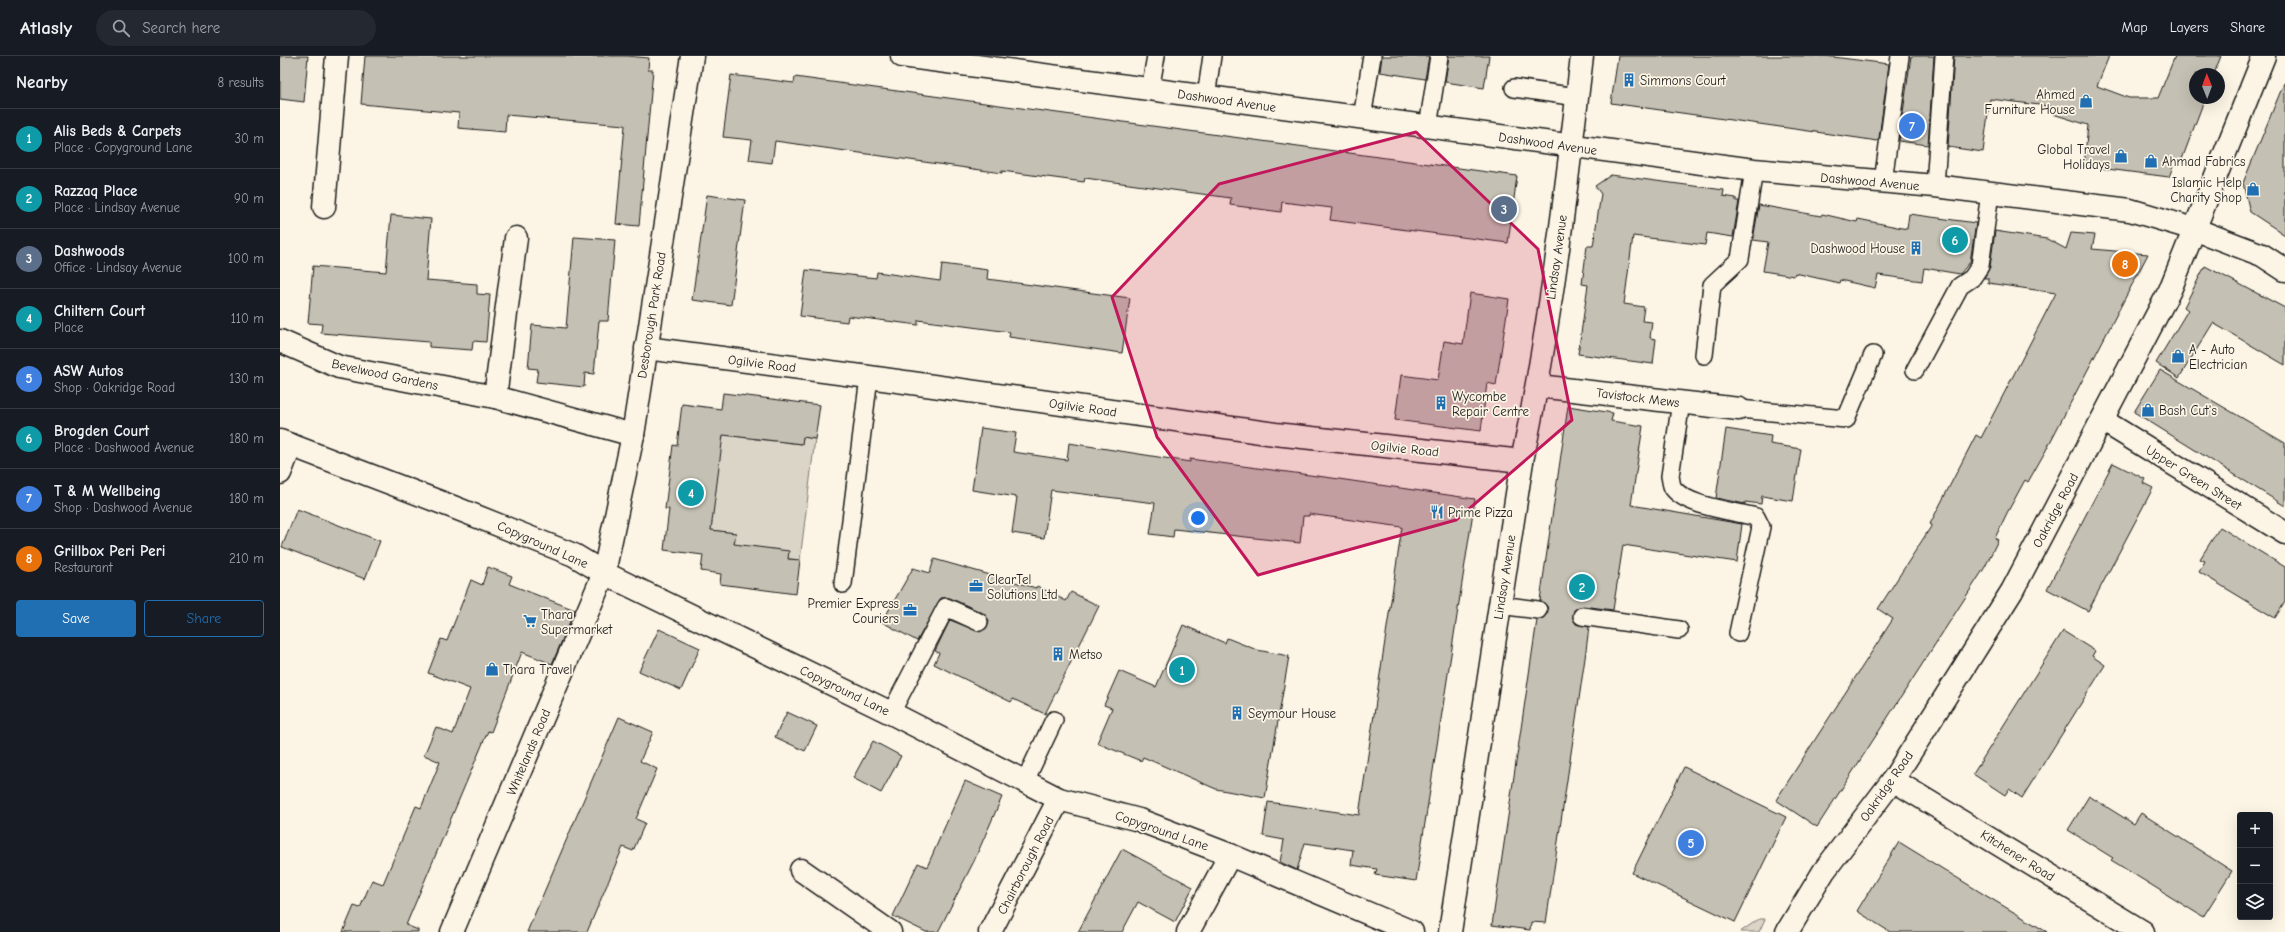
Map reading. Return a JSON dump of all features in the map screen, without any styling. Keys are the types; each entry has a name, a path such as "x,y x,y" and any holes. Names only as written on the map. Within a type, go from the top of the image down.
{"street":[{"path":"324,207 337,56"},
{"name":"Desborough Park Road","path":"604,573 633,435 692,56"},
{"name":"Dashwood Avenue","path":"902,56 1754,170 1935,186 2130,210 2194,229 2262,255 2285,270"},
{"name":"Lindsay Avenue","path":"1450,932 1522,462 1538,386 1572,146 1582,56"},
{"name":"Oakridge Road","path":"1787,932 1824,871 1893,780 2012,591 2170,290 2194,229 2216,180 2264,56"},
{"path":"495,397 516,238"},
{"name":"Bevelwood Gardens","path":"280,341 338,367 495,397 633,435"},
{"name":"Ogilvie Road","path":"646,348 869,376 1275,434 1522,462"},
{"name":"Tavistock Mews","path":"1538,386 1739,409"},
{"name":"Upper Green Street","path":"2102,420 2285,533"},
{"path":"280,473 286,443"},
{"name":"Copyground Lane","path":"286,443 574,555 604,573 892,713 1059,799 1139,820 1230,855 1412,932"},
{"name":"Whitelands Road","path":"452,932 604,573"},
{"name":"Kitchener Road","path":"1893,780 2143,932"},
{"name":"Chairborough Road","path":"990,932 1059,799"},
{"path":"1188,932 1230,855"},
{"path":"801,870 890,932"}],"lane":[{"path":"1150,90 1156,56"},
{"path":"1206,97 1212,56"},
{"path":"1362,118 1372,56"},
{"path":"1428,127 1439,56"},
{"path":"1883,182 1900,56"},
{"path":"1935,186 1944,56"},
{"path":"1514,88 1577,97"},
{"path":"1704,355 1712,286 1740,259 1754,170"},
{"path":"1915,370 1960,286 1972,278 1980,266 1990,193"},
{"path":"1739,409 1846,419 1873,356"},
{"path":"843,584 869,376"},
{"path":"1681,402 1670,476 1673,488 1679,494 1692,501 1756,517 1761,527 1738,633"},
{"path":"1500,605 1538,610"},
{"path":"892,713 946,607 979,622"},
{"path":"1582,616 1679,630"},
{"path":"1024,781 1054,720"}],"highlighted area":[{"path":"1416,132 1538,249 1572,420 1456,520 1258,575 1157,437 1112,297 1219,184"}],"shaded area":[{"path":"755,431 754,439 774,441 784,431 783,442 802,444 803,437 815,439 800,560 733,552 735,533 702,529 715,433 747,438"},
{"path":"1759,919 1765,919 1759,932 1740,932"}],"building":[{"path":"280,56 308,56 304,102 280,99"},
{"path":"365,56 627,56 649,58 648,70 653,70 639,226 616,224 625,125 506,115 505,132 458,128 459,113 361,104"},
{"path":"1382,56 1429,56 1425,79 1380,72"},
{"path":"1449,56 1489,56 1484,88 1445,82"},
{"path":"1618,56 1825,56 1889,64 1879,138 1877,141 1611,103"},
{"path":"1911,56 1934,56 1928,145 1899,141"},
{"path":"1954,56 2109,56 2097,86 2129,98 2158,98 2175,56 2221,56 2216,68 2189,68 2189,104 2203,104 2181,162 2175,161 2169,177 2084,166 2088,125 2053,114 2056,107 1990,99 1983,152 1948,147"},
{"path":"731,75 794,83 795,77 1517,176 1508,243 1330,220 1332,208 1282,202 1281,212 1230,205 1231,198 1085,178 1084,182 1002,171 1002,173 775,141 772,163 749,160 752,140 723,137"},
{"path":"2284,83 2285,235 2250,212 2243,183"},
{"path":"1611,175 1724,190 1723,196 1736,198 1736,201 1739,201 1733,237 1707,233 1705,245 1633,236 1624,304 1644,307 1642,321 1652,322 1650,338 1656,339 1653,364 1578,354 1588,285 1582,284 1587,246 1593,246 1601,194 1595,186"},
{"path":"707,195 745,200 731,305 692,300"},
{"path":"1759,205 1821,216 1822,214 1857,222 1858,219 1907,229 1909,214 1976,223 1970,262 1960,274 1924,268 1922,281 1878,275 1875,288 1840,280 1839,283 1795,273 1794,276 1763,271 1768,242 1753,240"},
{"path":"391,215 431,219 426,280 477,284 477,294 490,295 486,342 473,341 472,350 429,347 429,342 321,333 322,324 308,323 313,266 386,272"},
{"path":"1995,231 2047,239 2066,249 2071,233 2095,235 2092,249 2148,254 2045,452 2028,482 2025,480 2007,513 1995,538 1998,540 1985,567 1817,827 1776,800 1893,619 1878,609 1932,525 1930,524 1976,435 1981,438 2056,293 1988,283 1988,278 1984,278 1990,267"},
{"path":"574,237 615,240 608,321 599,321 594,374 585,373 584,387 536,382 538,369 528,368 532,325 566,328"},
{"path":"942,264 988,270 987,279 1130,298 1122,353 1009,337 1010,332 918,320 918,325 848,316 847,322 800,316 806,270 876,278 877,272 940,281"},
{"path":"2205,266 2285,308 2285,365 2213,323 2179,378 2156,363 2188,310 2184,307"},
{"path":"1470,293 1509,299 1496,385 1487,383 1481,431 1395,420 1401,375 1438,380 1444,341 1463,344"},
{"path":"2160,370 2285,443 2285,506 2134,412"},
{"path":"723,393 820,405 815,439 803,437 802,444 723,435 711,530 736,533 734,544 789,551 788,559 800,560 796,594 720,584 721,574 701,571 703,555 664,550 669,509 665,509 673,445 677,446 682,404 721,409"},
{"path":"1568,406 1613,413 1611,421 1643,426 1631,505 1742,524 1737,562 1623,545 1613,610 1583,606 1574,610 1573,619 1576,624 1589,627 1585,658 1546,923 1531,922 1530,930 1492,925 1537,620 1542,619 1548,612 1547,606 1540,600"},
{"path":"981,428 1016,433 1013,452 1067,460 1069,443 1190,462 1190,459 1475,499 1416,881 1375,875 1377,869 1351,865 1353,850 1305,843 1297,870 1280,862 1284,840 1263,836 1268,802 1359,815 1402,527 1309,514 1309,516 1303,516 1300,543 1174,529 1173,537 1150,534 1155,503 1051,490 1044,538 1012,533 1017,497 972,490"},
{"path":"1726,429 1771,436 1770,444 1801,449 1793,501 1762,496 1761,504 1745,502 1745,504 1716,498"},
{"path":"2113,463 2145,479 2143,483 2153,488 2088,611 2047,589"},
{"path":"297,509 380,541 365,579 282,547"},
{"path":"2220,527 2285,567 2285,602 2275,618 2199,572 2205,561 2200,559"},
{"path":"934,559 1036,588 1037,586 1066,601 1071,592 1099,606 1045,714 1013,699 1011,702 934,664 939,653 935,651 950,620 980,632 988,626 989,621 983,613 950,598 941,598 917,641 882,622 913,568 930,573"},
{"path":"488,567 512,576 509,584 575,610 552,664 522,652 491,732 488,731 406,925 418,930 418,932 343,932 354,906 360,908 372,880 383,884 416,806 421,808 440,762 424,755 436,727 453,734 470,689 428,673 441,639 447,641 471,580 482,585"},
{"path":"1183,625 1225,643 1227,638 1257,650 1289,656 1265,798 1216,789 1143,757 1141,761 1097,743 1112,708 1104,705 1119,671 1156,687"},
{"path":"659,629 700,648 681,690 639,671"},
{"path":"2063,631 2095,651 2092,656 2105,665 2022,798 2009,789 2005,795 1973,774"},
{"path":"787,712 817,726 805,751 775,737"},
{"path":"619,717 653,732 640,761 657,769 636,819 645,823 633,851 623,847 587,932 527,932"},
{"path":"873,741 901,756 881,793 853,778"},
{"path":"1684,767 1786,817 1735,922 1632,873"},
{"path":"965,781 1002,797 974,861 938,932 926,932 893,916 918,863 927,867"},
{"path":"2089,796 2134,824 2141,813 2232,871 2203,917 2111,860 2113,858 2068,830"},
{"path":"1899,842 2047,932 1890,932 1857,911"},
{"path":"1122,849 1193,887 1175,922 1138,902 1122,932 1078,932"}],"place":[{"name":"Simmons Court","path":"1629,80"},
{"name":"Ahmed Furniture House","path":"2086,101"},
{"name":"T & M Wellbeing","path":"1912,126"},
{"name":"Global Travel Holidays","path":"2121,156"},
{"name":"Ahmad Fabrics","path":"2151,161"},
{"name":"Islamic Help Charity Shop","path":"2253,189"},
{"name":"Dashwoods","path":"1504,209"},
{"name":"Brogden Court","path":"1955,240"},
{"name":"Dashwood House","path":"1916,248"},
{"name":"Grillbox Peri Peri","path":"2125,264"},
{"name":"A - Auto Electrician","path":"2178,356"},
{"name":"Wycombe Repair Centre","path":"1441,403"},
{"name":"Bash Cut's","path":"2148,410"},
{"name":"Chiltern Court","path":"691,493"},
{"name":"Prime Pizza","path":"1437,512"},
{"name":"ClearTel Solutions Ltd","path":"976,586"},
{"name":"Razzaq Place","path":"1582,587"},
{"name":"Premier Express Couriers","path":"910,610"},
{"name":"Thara Supermarket","path":"530,621"},
{"name":"Metso","path":"1058,654"},
{"name":"Thara Travel","path":"492,669"},
{"name":"Alis Beds & Carpets","path":"1182,670"},
{"name":"Seymour House","path":"1237,713"},
{"name":"ASW Autos","path":"1691,843"}]}
